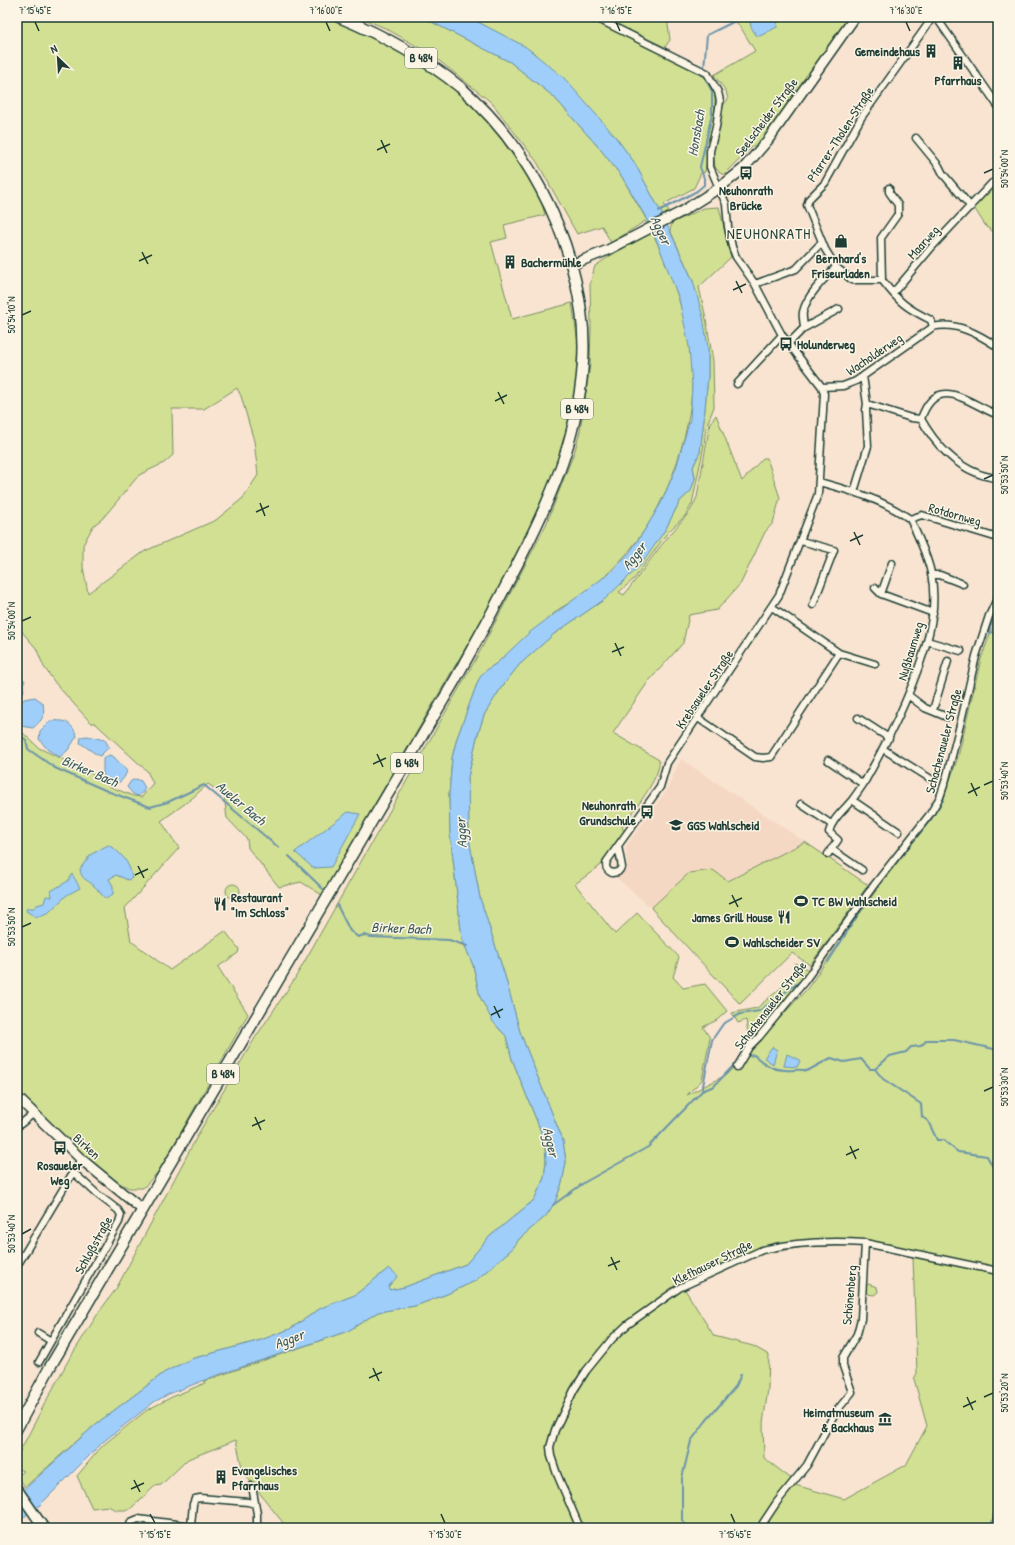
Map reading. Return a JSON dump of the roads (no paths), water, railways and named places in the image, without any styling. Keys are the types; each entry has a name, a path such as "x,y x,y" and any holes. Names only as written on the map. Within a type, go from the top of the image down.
{"main road":[{"name":"B 484","path":"17,1428 50,1367 455,680 499,600 536,528 557,478 571,436 581,381 583,350 582,318 571,266 557,223 526,163 508,138 490,117 461,88 422,59 384,37 339,17"}],"street":[{"path":"594,17 707,73 718,92 720,101 709,160 712,173 726,204 732,247 736,257 754,284 782,334 822,387"},
{"name":"Seelscheider Straße","path":"571,266 608,250 681,212 719,188 742,169 768,140 855,17"},
{"name":"Pfarrer-Tholen-Straße","path":"822,242 806,205 809,199 825,183 861,118 933,17"},
{"path":"936,17 998,106"},
{"path":"916,138 939,166 943,174 971,207"},
{"name":"Maarweg","path":"892,293 930,248 971,207 992,183"},
{"path":"889,188 889,192 898,205 898,214 880,238 882,280 902,304 914,313 931,320 933,327 944,324 956,326 996,344"},
{"path":"754,284 796,269 822,242 836,267 852,280 882,280"},
{"path":"804,328 803,312 808,301 816,288 836,267"},
{"path":"789,343 804,328 839,309"},
{"name":"Wacholderweg","path":"822,387 848,385 933,327"},
{"path":"737,384 782,334"},
{"path":"854,492 868,446 867,404 863,376"},
{"name":"Krebsaueler Straße","path":"618,846 660,787 667,763 779,595 818,494 824,394 822,387"},
{"path":"921,419 930,402 941,394 947,393 957,395 998,415"},
{"path":"867,404 911,418 921,419"},
{"path":"921,419 931,436 940,447 962,465 976,473 998,479"},
{"name":"Rotdornweg","path":"819,482 875,499 910,519 922,515 998,538"},
{"name":"Nußbaumweg","path":"831,824 852,800 883,750 908,695 927,641 933,613 931,575 922,546 910,519"},
{"path":"801,541 834,550 813,606"},
{"path":"881,594 892,563"},
{"path":"931,575 940,574 963,584"},
{"name":"Nußbaumweg","path":"875,588 881,594 933,613"},
{"name":"Schachenaueler Straße","path":"737,1067 749,1047 804,982 874,885 930,814 940,798 961,721 976,656 989,616 998,597"},
{"path":"772,607 839,653 875,664"},
{"path":"927,641 961,651"},
{"path":"698,718 755,757 771,757 839,653"},
{"path":"933,710 948,661"},
{"name":"Nußbaumweg","path":"908,695 925,708 948,716"},
{"path":"858,718 888,738"},
{"path":"883,750 931,779"},
{"path":"828,760 863,784"},
{"path":"852,800 899,832"},
{"path":"801,804 831,824 829,832 838,840 830,852 862,870"},
{"name":"Birken","path":"17,1097 81,1159 143,1210"},
{"path":"17,1127 33,1114"},
{"path":"17,1266 81,1159"},
{"name":"Schloßstraße","path":"39,1362 121,1216 118,1210 73,1172"},
{"name":"Klefhauser Straße","path":"580,1528 559,1480 551,1456 550,1447 555,1430 574,1390 586,1371 612,1339 627,1325 679,1288 762,1250 813,1243 865,1243 998,1271"},
{"name":"Schönenberg","path":"761,1528 763,1522 777,1502 807,1465 835,1413 852,1392 843,1366 843,1358 857,1334 861,1319 865,1243"},
{"path":"38,1333 51,1341"},
{"path":"252,1486 257,1514 257,1528"},
{"path":"17,1489 43,1526"},
{"path":"129,1528 134,1520 138,1518 191,1527 193,1504 195,1500 200,1498 248,1502 255,1504"}],"water":[{"name":"Agger","path":"422,17 472,17 478,22 526,47 564,78 614,135 634,162 663,216 693,281 703,317 708,348 708,376 704,419 700,452 693,467 695,478 691,491 680,501 665,530 641,565 605,599 554,634 519,665 501,688 484,715 477,737 468,777 469,839 480,898 505,976 520,1032 563,1141 566,1162 562,1183 555,1202 546,1216 519,1239 513,1248 475,1281 447,1294 415,1306 378,1312 348,1331 215,1376 169,1394 154,1402 103,1442 40,1505 17,1522 17,1496 96,1424 165,1372 191,1359 261,1340 290,1329 321,1308 355,1295 389,1268 398,1276 388,1287 390,1290 405,1287 466,1264 489,1237 534,1200 544,1178 546,1162 545,1146 540,1129 512,1059 506,1036 493,1022 480,997 473,965 462,939 450,832 449,795 452,758 457,738 482,674 497,663 530,632 611,572 630,552 661,503 676,468 690,419 692,386 689,346 679,299 658,244 645,216 622,177 601,150 554,97 510,62"},
{"path":"759,17 778,17 777,27 760,36 756,35 750,22"},
{"path":"17,675 21,676 25,681 23,684 24,691 17,700"},
{"path":"35,697 43,703 44,712 42,717 33,728 21,726 17,719 17,708 24,699"},
{"path":"50,721 63,721 70,724 77,736 68,750 60,757 48,750 39,739 40,731"},
{"path":"87,736 105,740 109,747 100,756 97,755 80,743 81,737"},
{"path":"109,755 114,757 127,771 123,779 116,784 109,784 103,775 103,759"},
{"path":"136,779 141,781 145,788 138,796 133,794 127,787 131,781"},
{"path":"348,812 360,814 331,867 313,868 295,852"},
{"path":"108,845 121,854 124,858 130,868 132,878 128,880 116,875 109,879 113,886 113,894 106,899 83,877 80,869 90,855"},
{"path":"72,874 80,888 67,895 48,913 36,917 26,911 27,908 34,908 37,905 44,903 46,896 52,897 51,891 68,881"},
{"path":"772,1047 777,1050 773,1064 764,1058"},
{"path":"787,1054 800,1061 797,1067 784,1066"}],"waterway":[{"name":"Honsbach","path":"704,68 707,35 743,17"},
{"name":"Honsbach","path":"659,211 697,191 704,185 704,178 700,167 712,114 712,91 704,76"},
{"path":"977,666 979,656 998,607"},
{"path":"988,633 994,632 998,629"},
{"path":"828,962 873,891 931,819 943,800 956,754 976,670"},
{"name":"Birker Bach","path":"17,733 26,740 28,749 55,768 107,791 150,807 168,802 204,785 278,847"},
{"name":"Birker Bach","path":"289,856 323,889"},
{"name":"Birker Bach","path":"337,905 350,931 358,937 364,935 371,937 449,940 467,946"},
{"path":"553,1205 585,1182 648,1147 702,1091 712,1040 723,1024 740,1014 759,1011 802,980"},
{"path":"875,1069 890,1056 906,1052 911,1047 921,1046 927,1040 954,1040 998,1050"},
{"path":"748,1056 754,1055 764,1063 776,1069 807,1071 831,1058 844,1062 861,1059 870,1069 875,1069 883,1079 921,1104 922,1117 928,1121 937,1140 943,1140 958,1152 987,1156 998,1176"},
{"path":"702,1091 714,1086 734,1065"},
{"path":"687,1528 682,1520 682,1478 691,1441 736,1386 741,1374"},
{"path":"991,1528 998,1495"}],"place":[{"name":"Gemeindehaus","path":"931,51"},
{"name":"Pfarrhaus","path":"958,63"},
{"name":"Neuhonrath Brücke","path":"746,173"},
{"name":"Bernhard's Friseurladen","path":"841,241"},
{"name":"Bachermühle","path":"510,262"},
{"name":"Holunderweg","path":"786,344"},
{"name":"Neuhonrath Grundschule","path":"647,812"},
{"name":"GGS Wahlscheid","path":"676,825"},
{"name":"TC BW Wahlscheid","path":"801,901"},
{"name":"Restaurant \"Im Schloss\"","path":"220,904"},
{"name":"James Grill House","path":"784,917"},
{"name":"Wahlscheider SV","path":"732,942"},
{"name":"Rosaueler Weg","path":"60,1148"},
{"name":"Heimatmuseum & Backhaus","path":"885,1419"},
{"name":"Evangelisches Pfarrhaus","path":"221,1477"}],"district":[{"name":"NEUHONRATH","path":"769,234"}],"water label":[{"name":"Aueler Bach","path":"241,803"}]}
